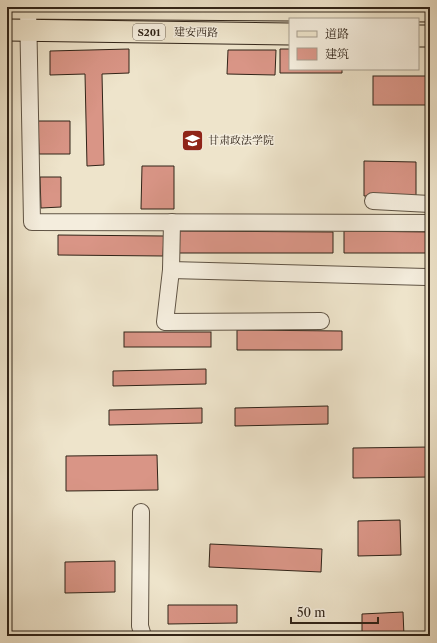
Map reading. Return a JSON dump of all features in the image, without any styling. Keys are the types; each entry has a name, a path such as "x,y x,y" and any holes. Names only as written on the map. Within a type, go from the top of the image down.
{"main road":[{"name":"建安西路","path":"7,8 430,11"},
{"name":"建安西路","path":"7,30 289,34"},
{"path":"419,36 430,36"}],"street":[{"path":"28,8 32,222 430,223"},
{"path":"373,201 430,204"},
{"path":"172,222 171,270 165,322 321,321"},
{"path":"171,270 426,277"},
{"path":"141,512 140,626 143,636"}],"building":[{"path":"129,49 129,73 102,74 104,165 87,166 85,74 50,75 50,51"},
{"path":"280,49 289,49 289,70 342,70 342,73 280,73"},
{"path":"228,50 276,50 275,75 227,74"},
{"path":"373,76 430,76 430,105 373,105"},
{"path":"38,121 70,121 70,154 39,154"},
{"path":"364,161 416,162 416,196 364,196"},
{"path":"142,166 174,166 174,209 141,209"},
{"path":"40,177 61,177 61,207 41,208"},
{"path":"178,231 333,232 333,253 178,253"},
{"path":"344,231 430,232 430,253 344,253"},
{"path":"58,235 164,236 163,256 58,255"},
{"path":"237,330 342,331 342,350 237,350"},
{"path":"124,332 211,332 211,347 124,347"},
{"path":"206,369 206,384 113,386 113,371"},
{"path":"328,406 328,424 235,426 235,408"},
{"path":"202,408 202,423 109,425 109,410"},
{"path":"430,447 430,477 353,478 353,448"},
{"path":"157,455 158,490 66,491 66,456"},
{"path":"400,520 401,555 358,556 358,521"},
{"path":"210,544 322,549 321,572 209,567"},
{"path":"115,561 115,592 65,593 65,562"},
{"path":"168,605 237,605 237,623 168,624"},
{"path":"403,612 404,636 362,636 362,614"}],"place":[{"name":"甘肃政法学院","path":"192,140"}]}
